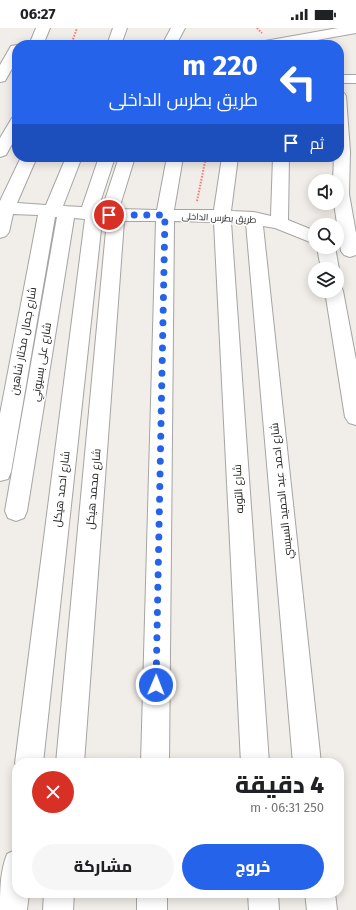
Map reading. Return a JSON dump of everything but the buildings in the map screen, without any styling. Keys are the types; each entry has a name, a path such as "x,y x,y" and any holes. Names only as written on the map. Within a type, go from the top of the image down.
{"street":[{"path":"38,40 43,28"},
{"path":"116,40 120,28"},
{"path":"172,40 178,28"},
{"path":"289,28 300,40"},
{"path":"309,40 346,29"},
{"path":"0,49 12,49"},
{"path":"0,78 12,58"},
{"path":"344,79 356,79"},
{"path":"344,118 349,152 349,194 352,230 348,250"},
{"path":"0,152 12,130"},
{"path":"0,232 3,207 26,162"},
{"path":"55,212 72,162"},
{"path":"102,215 107,162"},
{"path":"102,215 126,162"},
{"path":"154,758 165,215 174,162"},
{"name":"شارع التوبه","path":"229,162 222,216 255,758"},
{"path":"279,223 281,162"},
{"name":"طريق بطرس الداخلى","path":"3,207 102,215 222,216 254,218 279,223 308,235"},
{"name":"شارع جمال مختار شاهين","path":"0,472 4,446 55,212"},
{"name":"شارع على بسيوني","path":"16,511 27,447 55,212"},
{"name":"شارع احمد هيكل","path":"30,758 102,215"},
{"name":"شارع محمد هيكل","path":"70,758 102,215"},
{"name":"شارع احمد عبد الحميد السيسي","path":"254,218 307,758"},
{"path":"335,298 356,417"},
{"path":"4,446 27,447"},
{"path":"12,910 13,898"},
{"path":"58,910 59,898"},
{"path":"152,898 152,910"},
{"path":"263,898 264,910"},
{"path":"321,898 322,910"}],"path":[{"path":"73,40 77,28"},
{"path":"195,216 205,162"}],"route":[{"path":"109,215 165,215 156,685"}]}
